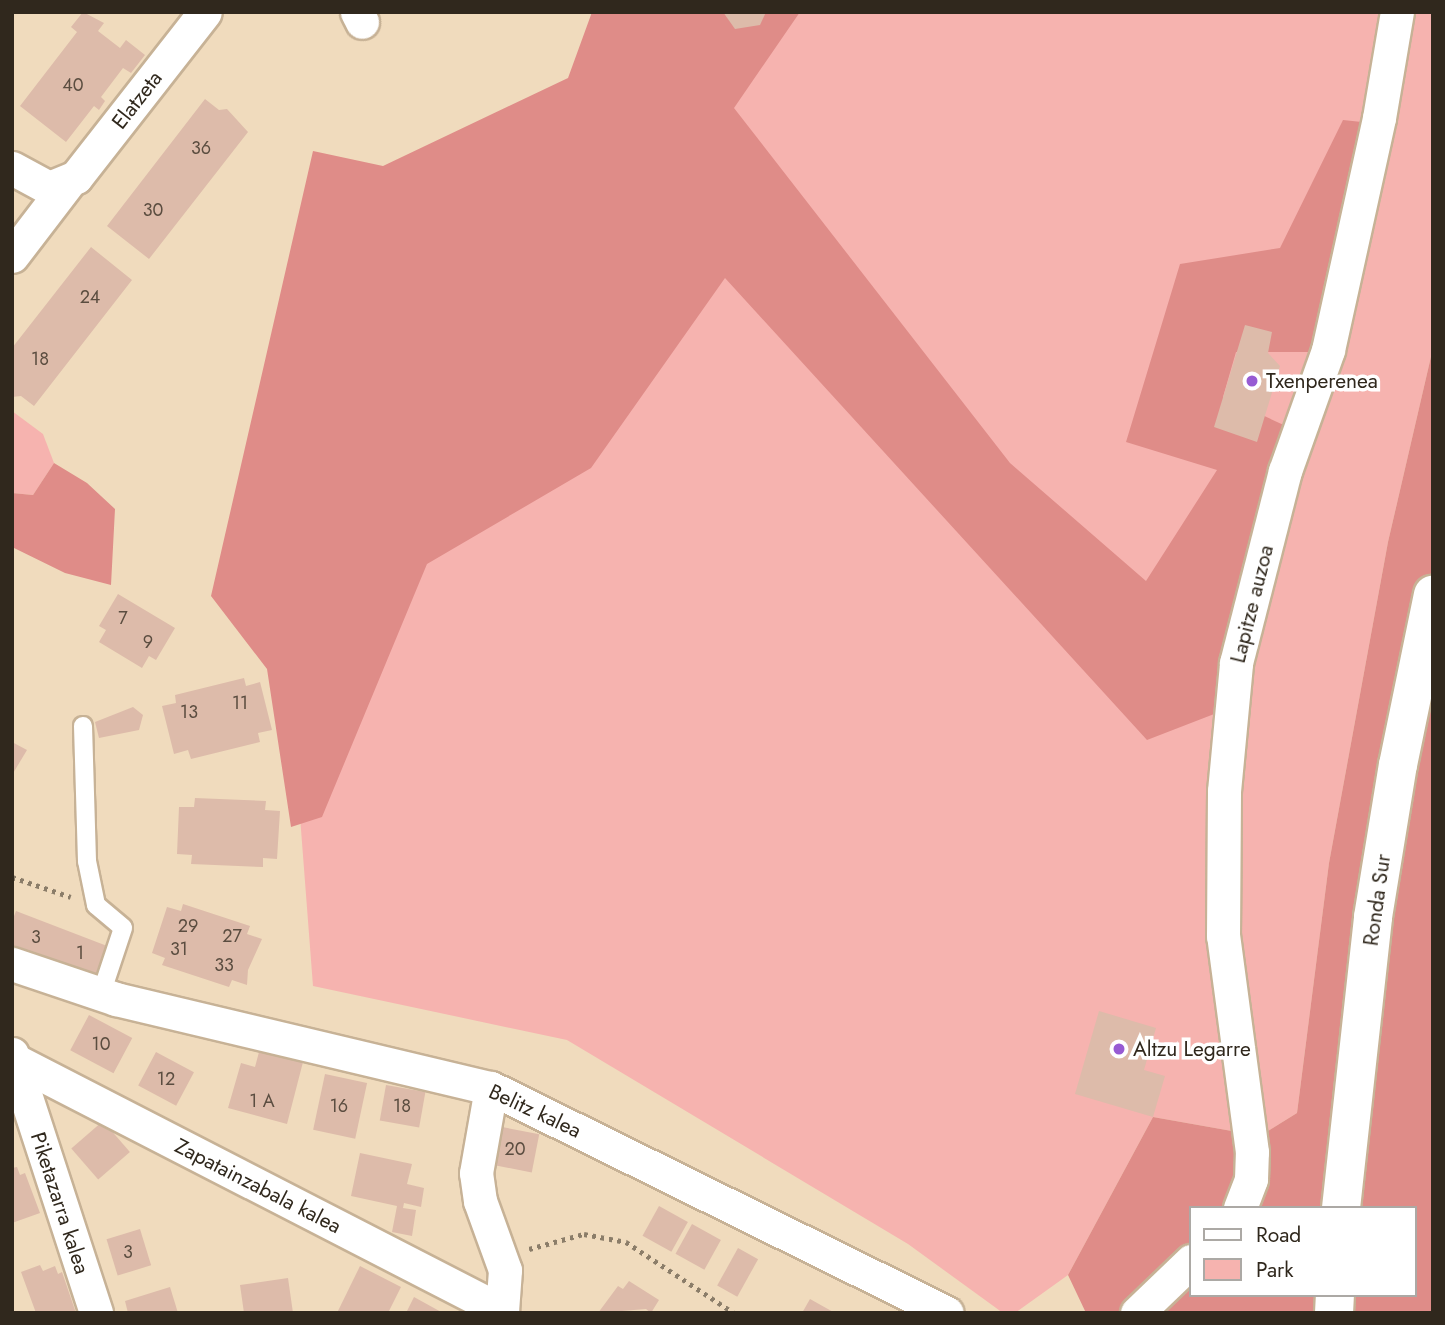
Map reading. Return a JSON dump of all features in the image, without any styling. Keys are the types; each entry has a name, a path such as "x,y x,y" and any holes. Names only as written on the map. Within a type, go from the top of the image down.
{"main road":[{"name":"Ronda Sur","path":"1341,1206 1373,917 1398,765 1433,595"}],"street":[{"name":"Elatzeta","path":"12,256 205,12"},
{"name":"Lapitze auzoa","path":"1241,1206 1251,1179 1252,1152 1223,936 1224,791 1236,663 1285,471 1328,350 1379,118 1397,12"},
{"path":"12,168 35,185 67,184"},
{"name":"Belitz kalea","path":"12,964 101,994 491,1088 947,1313"},
{"name":"Zapatainzabala kalea","path":"13,1057 503,1312 505,1270 502,1250 480,1201 476,1173 491,1088"},
{"name":"Piketazarra kalea","path":"13,1057 96,1313"},
{"path":"1137,1313 1190,1262"}],"lane":[{"path":"83,726 87,861 96,905 123,928 101,994"}],"path":[{"path":"12,877 96,905"},
{"path":"502,1250 520,1254 548,1241 584,1234 625,1242 734,1313"}],"green space":[{"path":"766,12 1433,12 1433,348 1388,542 1329,863 1297,1113 1260,1136 1153,1117 1068,1275 1015,1313 1003,1313 908,1244 567,1040 313,986 287,647"},
{"path":"12,411 43,434 54,463 33,495 12,493"}],"shaded area":[{"path":"592,12 800,12 734,108 1010,463 1146,581 1217,470 1126,442 1180,264 1280,248 1343,120 1371,123 1332,352 1236,352 1223,397 1301,433 1240,704 1147,740 725,278 591,468 427,564 322,817 291,827 267,669 211,596 313,151 383,166 568,78"},
{"path":"1433,348 1433,1313 1086,1313 1068,1275 1153,1117 1260,1136 1297,1113 1329,863 1388,542"},
{"path":"54,463 87,483 115,509 111,585 65,573 12,547 12,493 33,495"}],"building":[{"path":"83,12 104,23 98,31 120,48 126,40 145,55 131,73 123,68 101,97 105,101 99,110 94,106 66,142 20,106 77,32 71,27"},
{"path":"723,12 766,12 760,25 735,29"},
{"path":"205,99 219,110 227,109 248,132 149,259 107,226"},
{"path":"91,247 132,280 34,406 21,396 12,397 12,348"},
{"name":"Txenperenea","path":"1245,325 1272,332 1268,353 1280,366 1257,442 1214,427"},
{"path":"118,594 175,628 156,660 149,656 142,668 99,642 106,630 99,626"},
{"path":"244,678 246,686 260,682 272,730 258,733 260,742 191,759 188,750 174,754 162,706 176,703 175,695"},
{"path":"133,707 143,715 139,730 99,738 95,722"},
{"path":"12,742 27,750 12,775"},
{"path":"195,798 266,801 265,810 280,811 277,859 263,858 263,867 191,864 192,855 177,854 179,807 194,807"},
{"path":"183,904 250,926 247,934 262,939 248,970 247,985 232,980 229,987 162,965 165,958 152,953 167,907 181,911"},
{"path":"16,911 108,946 96,979 12,947 12,921"},
{"name":"Altzu Legarre","path":"1099,1011 1156,1028 1144,1070 1165,1076 1153,1117 1075,1094"},
{"path":"89,1015 132,1038 113,1073 70,1050"},
{"path":"156,1052 194,1072 176,1106 138,1086"},
{"path":"259,1052 303,1062 287,1124 228,1108 241,1063 255,1067"},
{"path":"325,1074 367,1083 355,1139 313,1130"},
{"path":"386,1085 425,1092 419,1127 380,1120"},
{"path":"103,1121 130,1152 98,1179 71,1149"},
{"path":"497,1126 539,1134 532,1172 490,1164"},
{"path":"360,1153 412,1164 407,1184 424,1188 421,1207 404,1203 403,1208 416,1210 412,1236 392,1232 397,1206 351,1196"},
{"path":"17,1167 20,1175 25,1173 40,1213 12,1223 12,1168"},
{"path":"659,1206 688,1222 671,1252 643,1236"},
{"path":"692,1224 721,1240 704,1270 676,1254"},
{"path":"140,1229 151,1265 118,1276 107,1239"},
{"path":"738,1248 758,1259 737,1297 717,1286"},
{"path":"40,1265 43,1271 55,1266 58,1274 62,1272 76,1313 36,1313 21,1272"},
{"path":"360,1266 401,1287 388,1313 337,1313"},
{"path":"288,1278 293,1313 244,1313 240,1285"},
{"path":"629,1281 659,1300 651,1313 646,1309 598,1313 618,1286 623,1289"},
{"path":"170,1287 178,1313 128,1313 125,1301"},
{"path":"414,1297 443,1313 406,1313"},
{"path":"810,1299 835,1313 802,1313"}],"place":[{"name":"Txenperenea","path":"1252,381"},
{"name":"Altzu Legarre","path":"1119,1049"}]}
